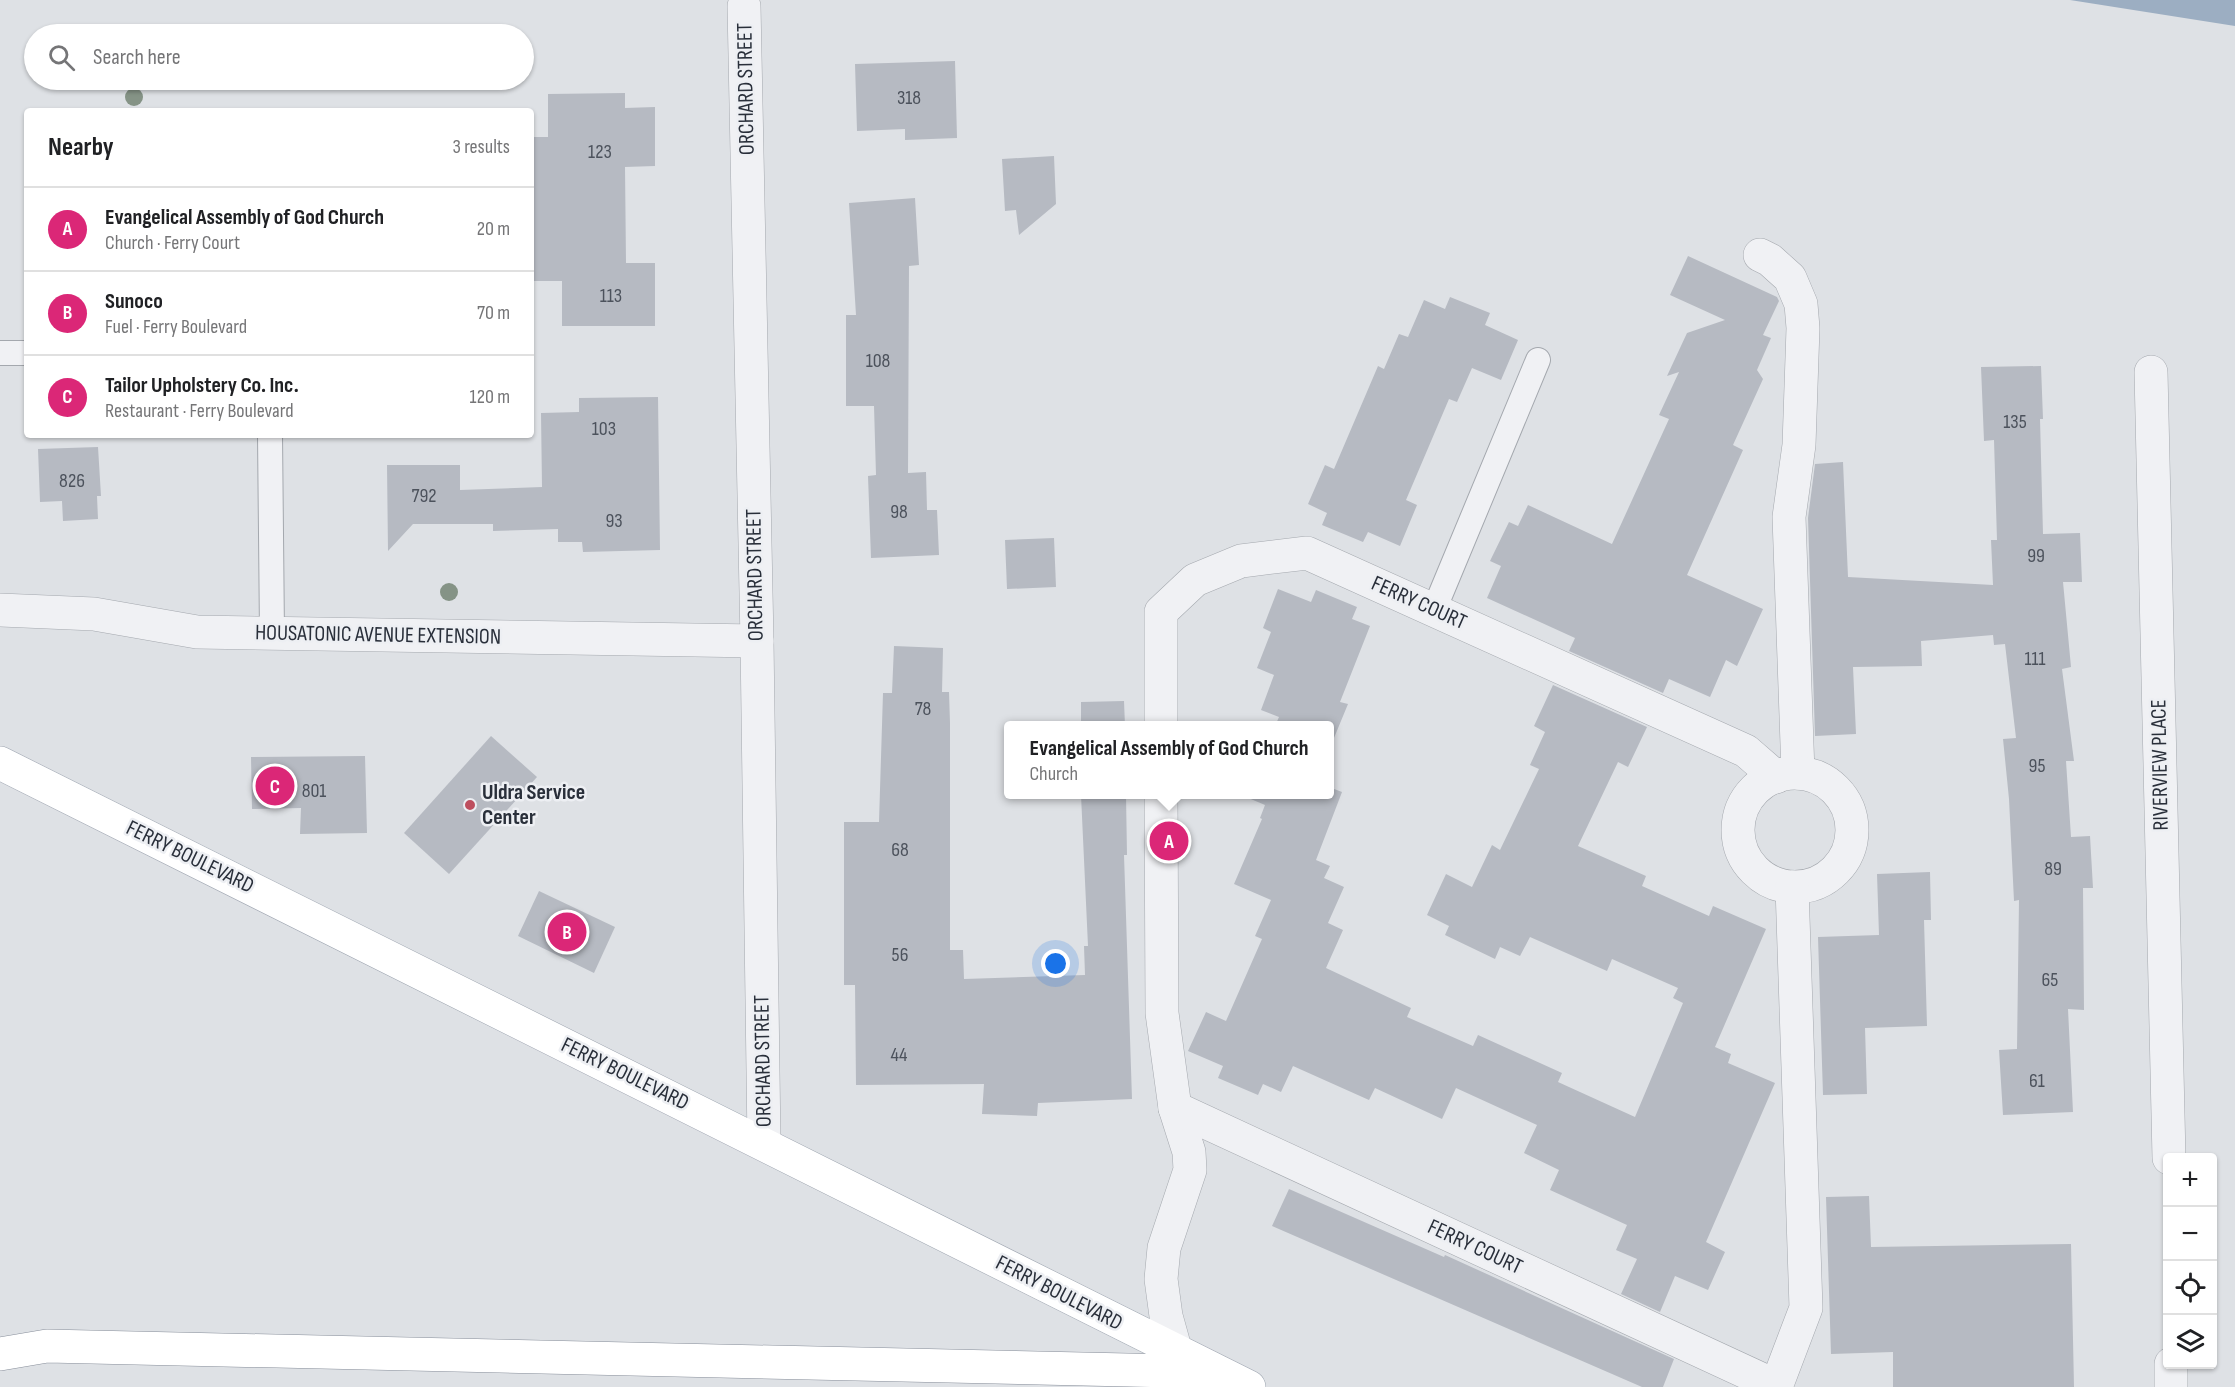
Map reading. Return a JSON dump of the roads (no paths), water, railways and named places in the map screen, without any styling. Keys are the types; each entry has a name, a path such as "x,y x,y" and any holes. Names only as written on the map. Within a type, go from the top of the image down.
{"main road":[{"name":"FERRY BOULEVARD","path":"0,763 1249,1387"},
{"path":"0,1354 59,1346 1218,1372"}],"street":[{"name":"ORCHARD STREET","path":"744,6 757,642 764,1143"},
{"path":"1760,255 1770,260 1790,278 1801,303 1803,328 1799,445 1789,517 1787,775"},
{"name":"RIVERVIEW PLACE","path":"2151,372 2169,1153"},
{"name":"FERRY COURT","path":"1161,721 1161,612 1195,580 1241,561 1306,553 1746,751 1787,775"},
{"name":"HOUSATONIC AVENUE EXTENSION","path":"0,610 94,614 197,632 757,642"},
{"name":"FERRY COURT","path":"1787,775 1816,777 1831,786 1843,800 1850,815 1852,834 1848,851 1839,866 1826,879 1810,886 1792,887 1773,883 1756,873 1745,857 1739,838 1739,819 1746,801 1759,786 1787,775"},
{"path":"1161,799 1162,1013 1175,1108 1189,1152 1190,1170 1164,1248 1161,1279 1166,1316 1176,1352"},
{"name":"FERRY COURT","path":"1175,1108 1776,1386 1806,1308 1792,887"},
{"path":"2171,1369 2171,1387"}],"lane":[{"path":"0,353 24,353"},
{"path":"1434,610 1538,360"},
{"path":"270,438 272,633"}],"water":[{"path":"2070,0 2235,0 2235,26"}],"place":[{"name":"Tailor Upholstery Co. Inc.","path":"275,786"},
{"name":"Uldra Service Center","path":"470,805"},
{"name":"Evangelical Assembly of God Church","path":"1169,841"},
{"name":"Sunoco","path":"567,932"}]}
